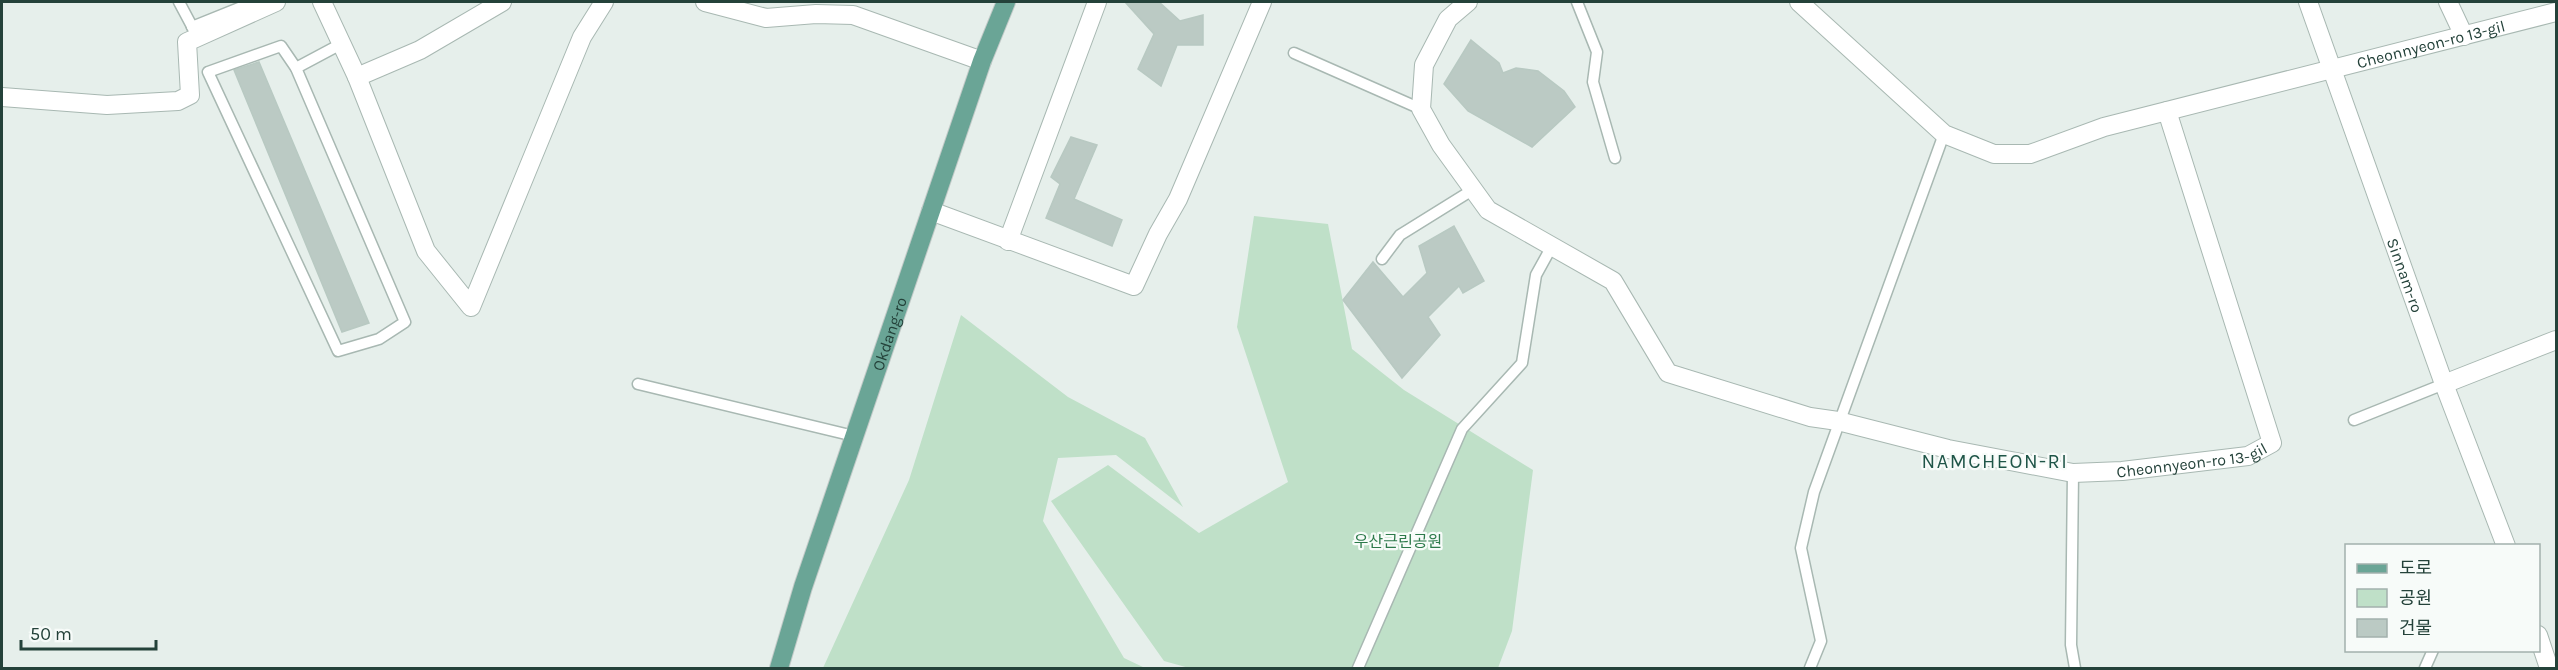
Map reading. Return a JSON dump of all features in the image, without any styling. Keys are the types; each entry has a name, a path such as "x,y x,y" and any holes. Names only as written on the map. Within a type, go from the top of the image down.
{"main road":[{"name":"Okdang-ro","path":"779,669 803,587 854,436 982,61 1006,2"}],"street":[{"path":"321,2 357,77 426,251 471,307 582,37 590,2"},
{"path":"357,77 420,51 502,2"},
{"path":"582,37 604,2"},
{"path":"709,2 766,18 816,14 852,15 982,61"},
{"path":"1008,241 1097,2"},
{"path":"931,211 1134,286 1158,234 1178,199 1262,2"},
{"path":"1421,109 1424,65 1448,19 1468,2"},
{"name":"Cheonnyeon-ro 13-gil","path":"1800,2 1944,134 1994,154 2030,154 2104,127 2556,12"},
{"name":"Sinnam-ro","path":"2308,2 2444,384 2505,544"},
{"path":"2448,2 2464,36"},
{"path":"2554,2 2556,12"},
{"path":"2,97 107,105 178,101 190,95 187,42 195,32 263,3"},
{"name":"Cheonnyeon-ro 13-gil","path":"1421,109 1441,145 1488,210 1613,281 1668,373 1810,417 1838,421 1948,449 2073,473 2122,471 2248,456 2272,443 2167,111"},
{"path":"2444,384 2556,340"},
{"path":"2540,641 2549,669"}],"lane":[{"path":"179,2 195,32"},
{"path":"1577,2 1597,52 1593,82 1615,158"},
{"path":"296,68 341,44"},
{"path":"281,46 296,68 405,322 379,339 338,351 208,72 281,46"},
{"path":"1294,53 1421,109"},
{"path":"1810,669 1821,641 1801,548 1814,492 1944,134"},
{"path":"1382,259 1400,235 1474,189"},
{"path":"1358,669 1462,429 1521,363 1536,275 1552,246"},
{"path":"638,384 854,436"},
{"path":"2354,420 2444,384"},
{"path":"2073,473 2071,645 2075,669"},
{"path":"2425,669 2433,652"}],"green space":[{"name":"우산근린공원","path":"1254,216 1328,224 1352,349 1404,390 1533,470 1512,631 1498,668 1189,668 1164,661 1051,501 1108,465 1199,533 1288,482 1237,327"},
{"path":"961,315 1068,397 1145,438 1183,507 1116,455 1058,458 1043,521 1124,658 1145,668 823,668 909,480"}],"building":[{"path":"1159,2 1180,21 1203,15 1203,45 1177,45 1161,86 1138,69 1154,34 1126,3"},
{"path":"1471,40 1499,63 1503,73 1516,68 1538,71 1564,91 1575,107 1532,147 1468,111 1444,84"},
{"path":"259,62 369,323 342,332 234,70"},
{"path":"1071,137 1097,145 1074,199 1122,220 1112,246 1046,218 1060,184 1051,177"},
{"path":"1454,226 1484,281 1463,293 1459,286 1428,317 1440,335 1402,378 1343,300 1373,262 1403,297 1427,273 1419,246"}],"district":[{"name":"NAMCHEON-RI","path":"1995,461"}]}
